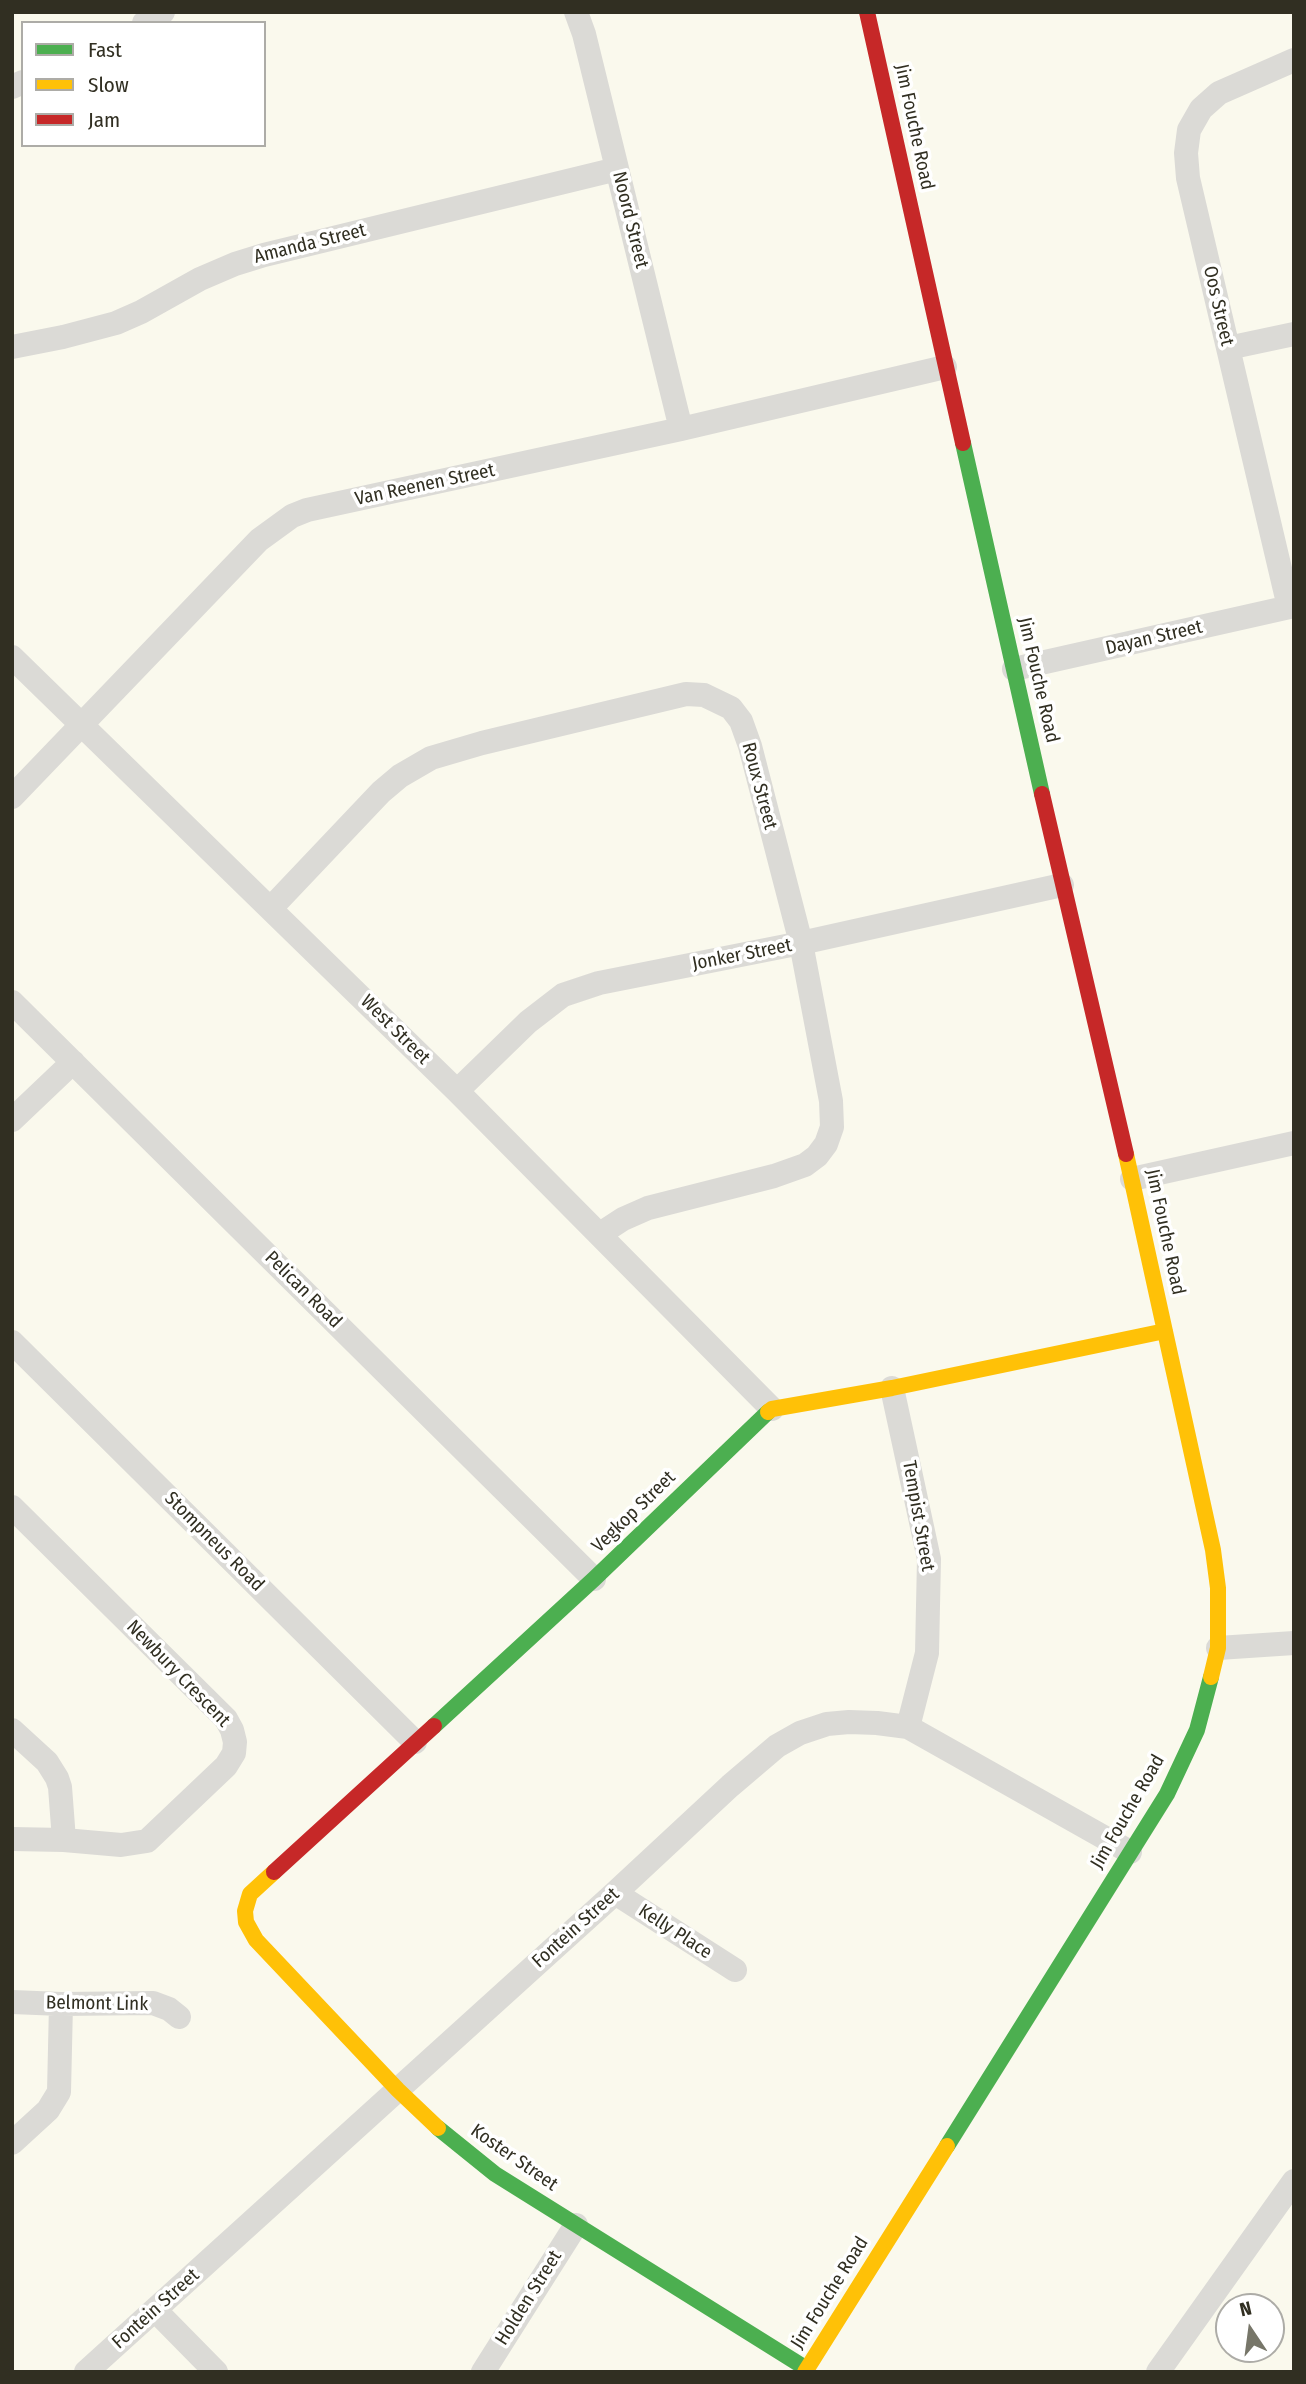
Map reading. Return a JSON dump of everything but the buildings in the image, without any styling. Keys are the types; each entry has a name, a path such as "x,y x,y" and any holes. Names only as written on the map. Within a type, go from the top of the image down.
{"street":[{"path":"147,21 163,12"},
{"name":"Noord Street","path":"576,12 584,34 681,429"},
{"name":"Jim Fouche Road","path":"806,2370 1167,1794 1197,1730 1218,1648 1216,1568 1132,1179 1062,885 866,12"},
{"name":"Oos Street","path":"1291,607 1188,178 1186,153 1189,130 1201,109 1220,93 1294,60"},
{"name":"Amanda Street","path":"12,346 63,337 116,323 141,313 200,279 264,254 617,169"},
{"path":"1228,348 1294,334"},
{"name":"Van Reenen Street","path":"12,797 259,540 292,516 945,367"},
{"name":"Dayan Street","path":"1014,669 1291,607"},
{"name":"West Street","path":"12,657 457,1091 772,1409"},
{"name":"Roux Street","path":"271,908 381,792 418,764 446,752 686,694 704,695 732,708 741,721 801,943 831,1101 832,1126 827,1144 805,1165 774,1176 648,1208 622,1219 600,1234"},
{"name":"Jonker Street","path":"457,1091 528,1022 563,995 599,984 801,943 1062,885"},
{"name":"Pelican Road","path":"12,1002 594,1579"},
{"path":"12,1120 73,1062"},
{"path":"1132,1179 1294,1143"},
{"path":"772,1409 892,1388 1165,1331"},
{"name":"Stompneus Road","path":"12,1342 415,1742"},
{"name":"Tempist Street","path":"892,1388 929,1559 927,1653 908,1727"},
{"name":"Vegkop Street","path":"246,1922 245,1911 250,1894 594,1579 772,1409"},
{"name":"Newbury Crescent","path":"12,1507 226,1719 235,1742 234,1753 226,1766 147,1841 121,1844 12,1839"},
{"path":"1218,1648 1294,1643"},
{"name":"Fontein Street","path":"86,2372 730,1786 777,1746 800,1733 827,1724 877,1723 908,1727 1129,1852"},
{"path":"12,1730 47,1762 57,1777 64,1840"},
{"name":"Kelly Place","path":"615,1893 735,1970"},
{"name":"Koster Street","path":"246,1922 256,1940 398,2090 454,2143 495,2174 806,2370"},
{"name":"Belmont Link","path":"12,2002 153,2003 169,2009 179,2017"},
{"path":"12,2143 48,2110 59,2092 61,2004"},
{"path":"1158,2372 1294,2181"},
{"name":"Holden Street","path":"483,2372 576,2225"},
{"path":"155,2310 216,2372"}],"traffic: fast":[{"path":"963,443 1042,794"},
{"path":"434,1726 594,1579 768,1412"},
{"path":"947,2146 1167,1794 1197,1730 1211,1677"},
{"path":"438,2128 495,2174 807,2369"}],"traffic: slow":[{"path":"1126,1154 1213,1550 1218,1588 1218,1648 1211,1677"},
{"path":"768,1412 772,1409 892,1388 1165,1331"},
{"path":"274,1872 250,1894 245,1911 246,1922 256,1940 398,2090 438,2128"},
{"path":"805,2372 947,2146"}],"traffic: jam":[{"path":"867,12 963,443"},
{"path":"1042,794 1126,1154"},
{"path":"274,1872 434,1726"}]}
